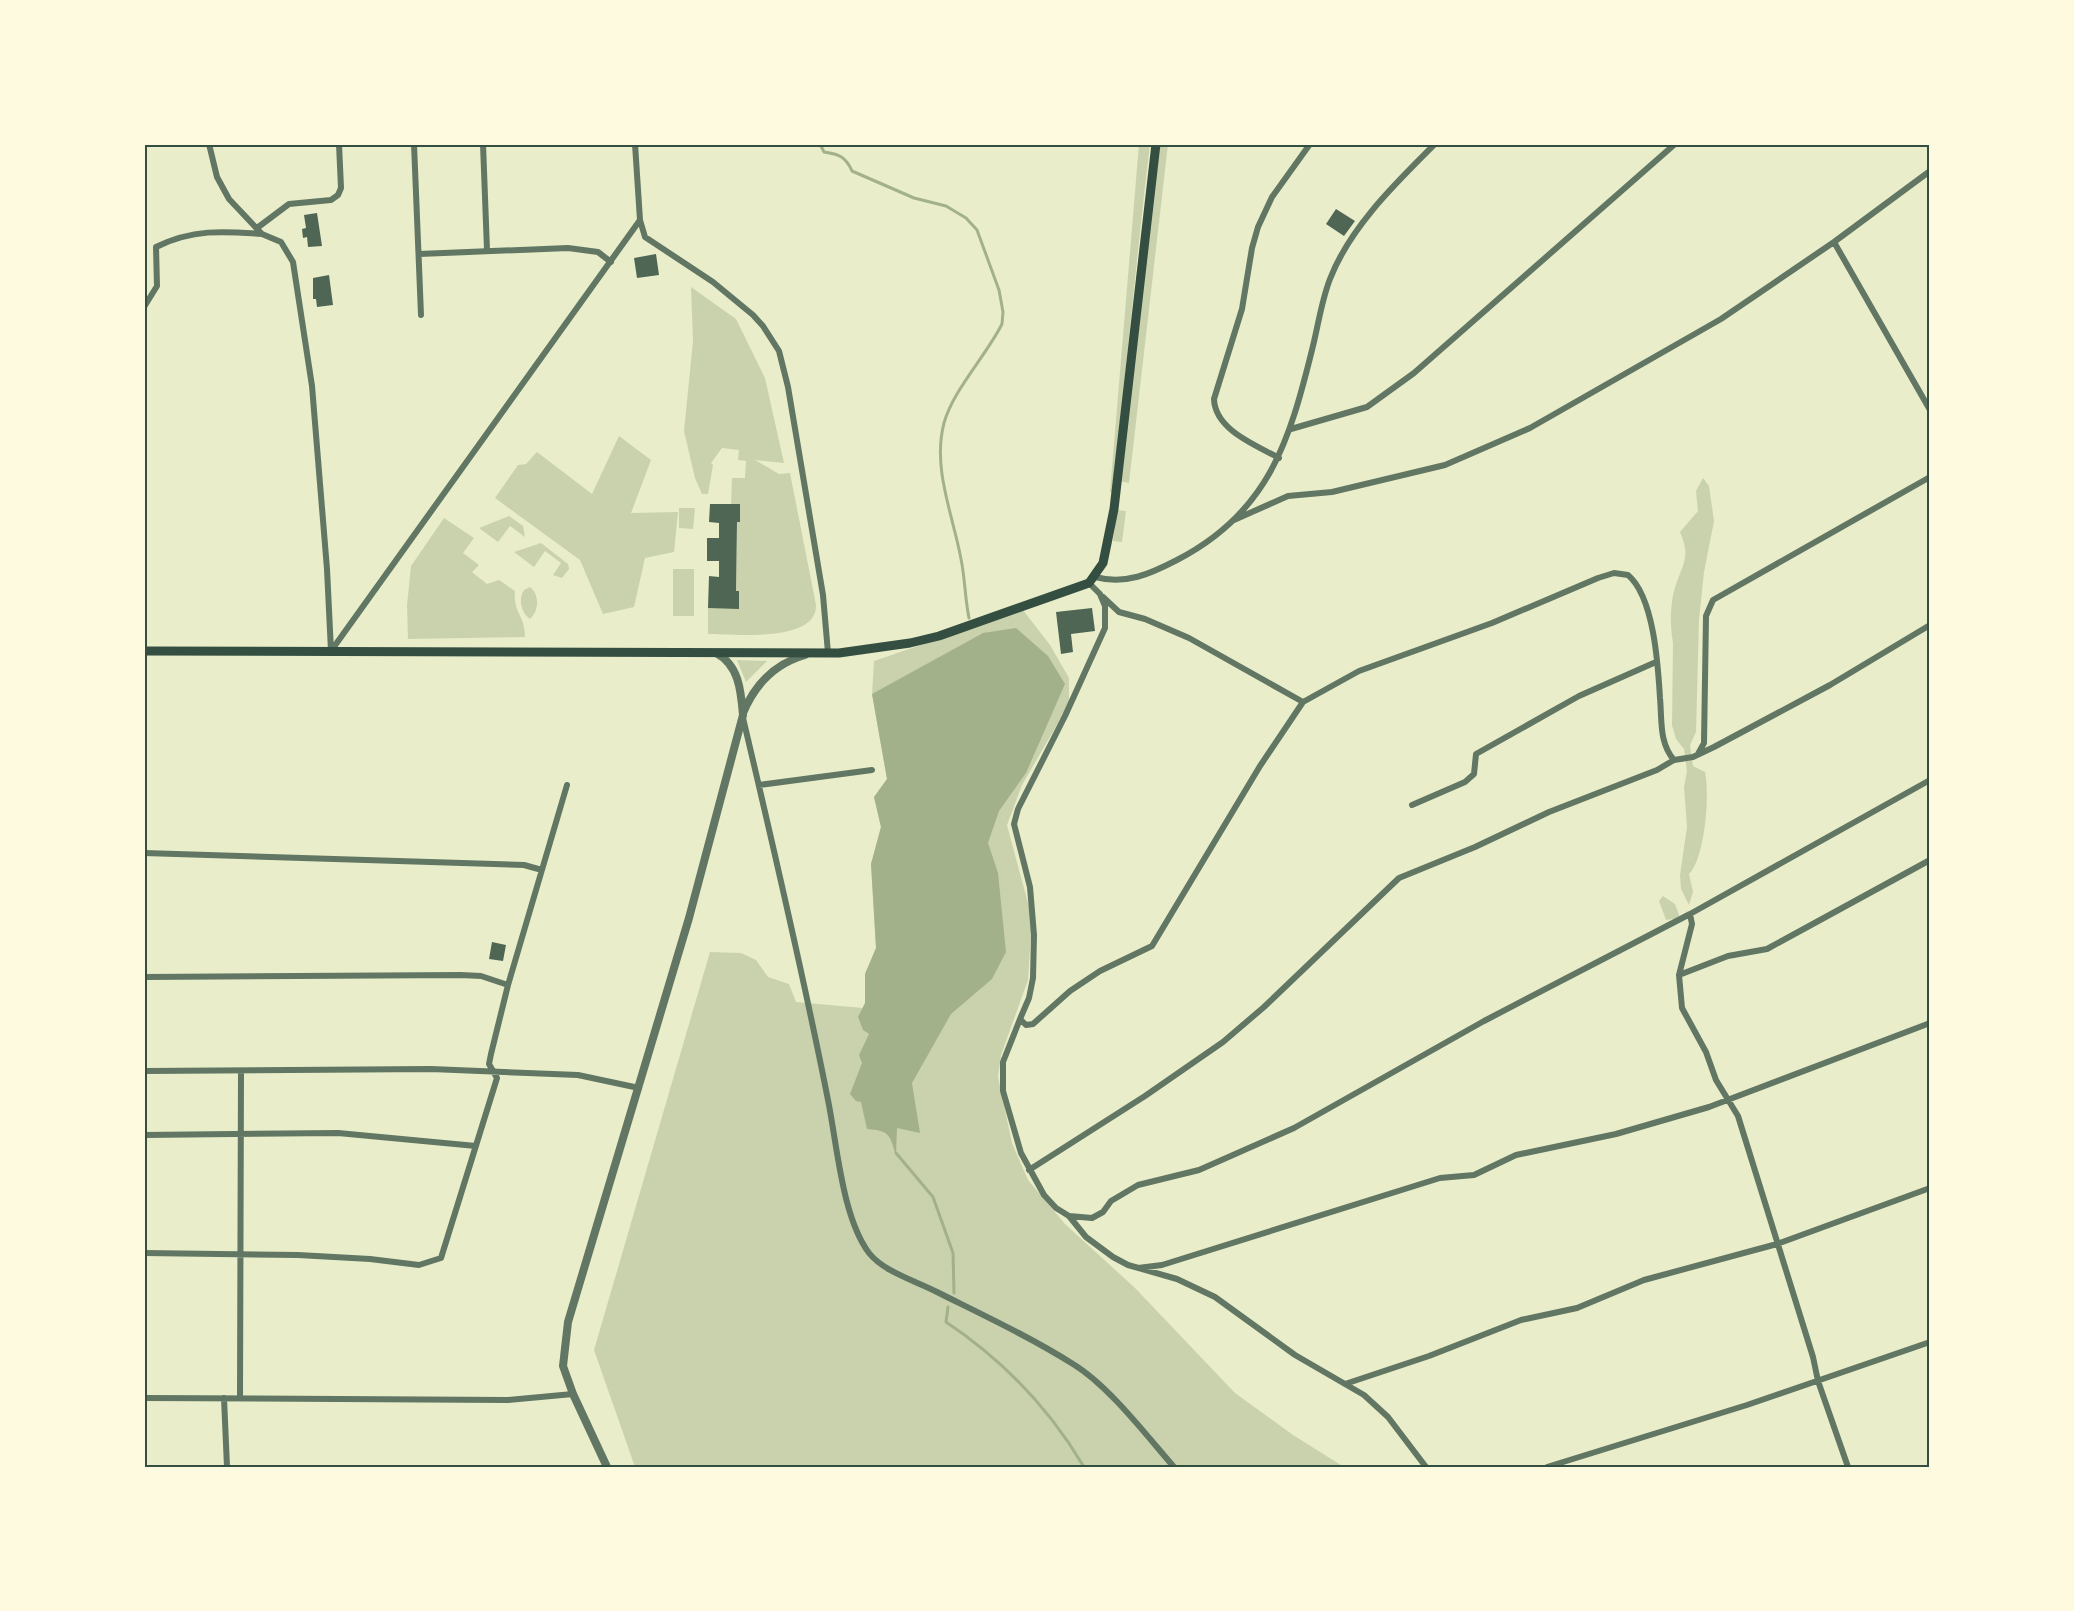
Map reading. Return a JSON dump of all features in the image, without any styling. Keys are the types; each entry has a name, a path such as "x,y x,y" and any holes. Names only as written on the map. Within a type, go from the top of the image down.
{"main road":[{"path":"144,651 828,653 877,649 939,636 1092,580 1106,554 1114,509 1156,144"}],"street":[{"path":"209,144 211,157 223,189 259,231 281,242 293,262 312,386 327,569 331,652"},
{"path":"144,306 157,286 156,247 190,234 214,230 259,231 289,204 331,200 338,195 341,188 339,144"},
{"path":"414,144 421,315"},
{"path":"483,144 487,250"},
{"path":"635,144 640,220 645,237 713,282 753,315 779,351 788,387 823,595 828,653"},
{"path":"1279,458 1224,424 1217,414 1215,399 1242,309 1252,248 1258,227 1272,197 1310,144"},
{"path":"1234,520 1268,479 1291,429 1329,280 1345,249 1368,218 1436,144"},
{"path":"1291,429 1367,407 1380,400 1414,373 1675,144"},
{"path":"1092,580 1114,581 1149,573 1184,556 1234,520 1276,500 1351,488 1445,465 1506,439 1565,409 1721,319 1834,242 1930,171"},
{"path":"331,652 640,220"},
{"path":"1834,242 1930,410"},
{"path":"419,254 568,248 598,252 610,261"},
{"path":"1921,395 1930,392"},
{"path":"1692,756 1704,743 1706,616 1713,600 1930,477"},
{"path":"1020,1019 1026,1025 1033,1024 1070,991 1100,971 1152,946 1260,766 1303,702 1359,671 1492,623 1614,573 1628,575 1643,593 1656,662 1663,740 1674,760"},
{"path":"1092,580 1107,612 1105,628 1065,716 1018,809 1014,824 1030,886 1034,935 1033,978 1029,998 1003,1062 1002,1076 1014,1133 1029,1170 1044,1195 1056,1208 1069,1216 1086,1237 1113,1257 1138,1268 1177,1279 1215,1297 1295,1355 1364,1395 1388,1417 1426,1467"},
{"path":"1100,594 1119,612 1145,619 1189,638 1303,702"},
{"path":"1029,1170 1145,1096 1223,1042 1264,1007 1399,878 1485,843 1549,812 1657,770 1674,760 1692,756 1830,685 1930,625"},
{"path":"716,653 732,667 738,680 742,715 828,1100 843,1184 858,1232 869,1253 886,1267 979,1313 1075,1365 1117,1403 1174,1467"},
{"path":"607,1467 573,1394 563,1366 568,1322 689,918 742,715 755,690 765,677 783,663 811,653"},
{"path":"1412,805 1465,783 1474,774 1476,754 1579,696 1656,662"},
{"path":"759,785 872,770"},
{"path":"1069,1216 1092,1218 1104,1212 1111,1201 1138,1185 1198,1170 1294,1128 1484,1021 1690,914 1930,780"},
{"path":"144,1253 370,1259 419,1265 441,1258 496,1078 489,1064 508,985 567,785"},
{"path":"144,853 524,866 542,870"},
{"path":"1679,975 1728,956 1767,949 1930,860"},
{"path":"1690,914 1692,924 1679,975 1682,1008 1706,1052 1720,1088 1730,1100 1738,1116 1813,1357 1818,1381 1848,1467"},
{"path":"144,977 461,975 481,976 508,985"},
{"path":"1138,1268 1162,1265 1440,1178 1474,1175 1516,1155 1616,1134 1730,1100 1930,1023"},
{"path":"144,1071 431,1069 578,1075 639,1088"},
{"path":"240,1397 239,1255 242,1244 239,1134 241,1071"},
{"path":"144,1135 338,1133 476,1146"},
{"path":"1345,1384 1429,1356 1521,1320 1577,1308 1644,1280 1777,1244 1930,1188"},
{"path":"1547,1467 1818,1381 1930,1342"},
{"path":"144,1398 240,1397 305,1401 475,1398 508,1400 573,1394"},
{"path":"224,1398 226,1467"}],"shaded area":[{"path":"1139,144 1150,144 1112,492 1110,492"},
{"path":"1159,144 1168,144 1129,483 1120,481"},
{"path":"691,287 736,319 765,378 784,463 755,460 779,474 790,473 816,605 813,617 803,626 789,631 753,635 708,634 708,608 739,608 739,591 736,591 737,522 740,522 740,505 731,504 732,478 745,478 746,461 738,460 739,450 722,448 711,463 713,465 708,494 702,494 695,478 684,431 693,341"},
{"path":"619,436 651,460 631,513 678,512 674,552 645,558 634,607 603,614 580,560 495,498 518,465 526,464 537,452 592,494"},
{"path":"1703,478 1709,486 1714,521 1704,572 1699,619 1696,732 1690,745 1693,766 1705,772 1707,795 1705,825 1699,854 1689,874 1693,892 1689,905 1681,889 1680,875 1687,827 1684,787 1687,771 1684,749 1676,739 1672,725 1671,617 1674,591 1685,556 1680,532 1698,511 1696,491"},
{"path":"679,508 695,508 693,529 679,528"},
{"path":"1117,510 1126,511 1122,542 1113,541"},
{"path":"509,516 523,526 525,537 510,526 498,542 479,528"},
{"path":"444,518 474,538 463,553 479,565 472,572 487,584 499,580 515,591 525,637 408,639 407,605 411,566"},
{"path":"541,543 568,564 569,569 562,578 553,575 561,563 545,551 534,567 514,552"},
{"path":"673,569 694,569 694,616 673,616"},
{"path":"530,587 537,603 530,619 524,613 521,602 524,590"},
{"path":"1023,610 1050,645 1069,678 1069,704 1022,785 1007,825 1032,918 1028,980 1001,1055 998,1077 1012,1143 1028,1180 1065,1224 1135,1288 1235,1393 1293,1435 1344,1467 635,1467 594,1350 710,952 741,953 756,960 768,977 789,984 796,1002 863,1008 865,974 876,948 871,864 881,827 874,797 887,779 872,694 874,661"},
{"path":"1016,628 1048,656 1065,684 1026,773 999,811 988,843 998,873 1006,952 992,979 951,1014 912,1083 920,1133 897,1128 896,1155 888,1135 867,1129 861,1102 856,1101 850,1094 862,1063 859,1055 869,1034 863,1030 858,1017 865,1003 865,974 876,948 871,864 881,827 874,797 887,779 872,694 983,633"},
{"path":"737,660 767,661 746,682"},
{"path":"1663,896 1675,904 1680,918 1666,920 1659,901"}],"building":[{"path":"1336,209 1355,221 1344,236 1326,224"},
{"path":"317,213 322,246 308,247 307,237 303,238 302,229 306,228 304,215"},
{"path":"656,254 659,275 637,278 634,258"},
{"path":"329,275 333,305 317,307 316,299 313,299 313,278"},
{"path":"710,504 740,504 740,522 737,522 736,591 739,591 739,609 708,608 709,576 719,577 719,561 707,561 707,538 719,538 719,523 709,522"},
{"path":"1092,608 1095,631 1071,634 1073,652 1061,654 1056,612"},
{"path":"492,942 506,945 503,961 489,959"}],"waterway":[{"path":"820,144 824,152 844,159 852,171 914,198 946,206 966,218 977,230 999,290 1003,312 1002,324 948,411 941,440 942,474 961,559 969,618"},
{"path":"896,1153 933,1197 953,1253 954,1293"},
{"path":"948,1307 946,1322 987,1352 1023,1387 1056,1425 1084,1467"}]}
